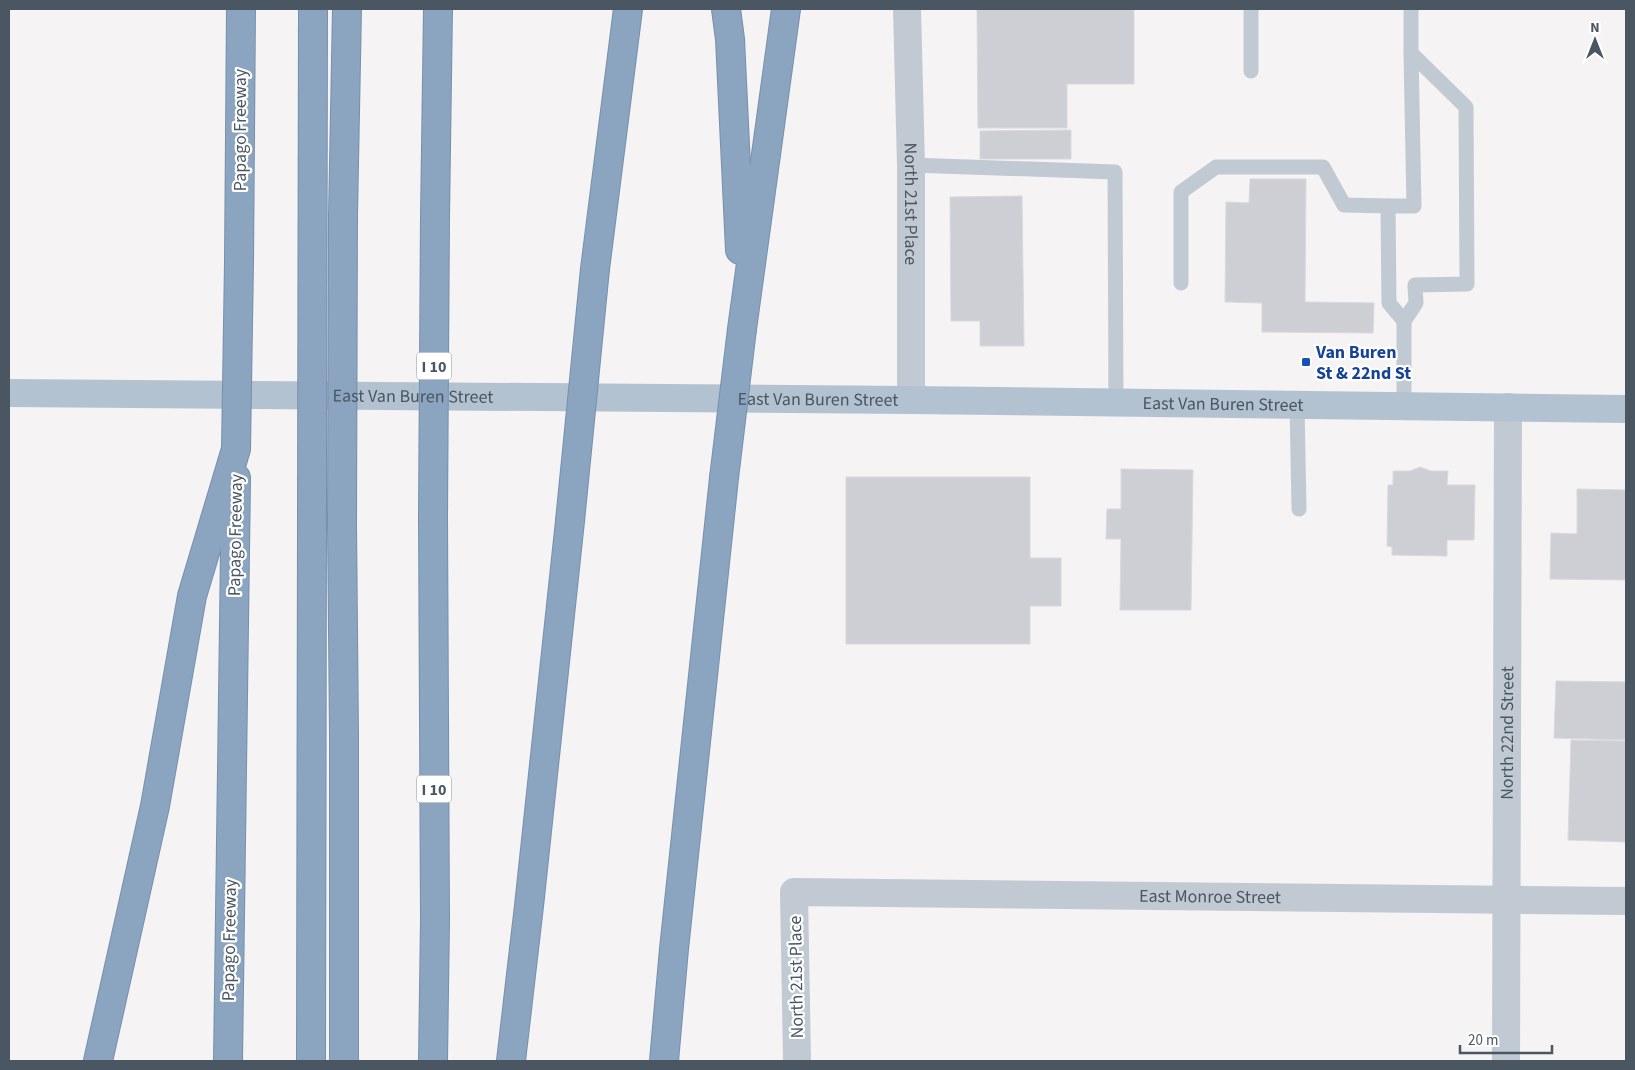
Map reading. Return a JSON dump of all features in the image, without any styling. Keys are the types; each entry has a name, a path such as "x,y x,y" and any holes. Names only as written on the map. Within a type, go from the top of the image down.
{"highway":[{"name":"Papago Freeway","path":"228,1061 225,527 236,449 241,9"},
{"path":"311,1061 313,9"},
{"path":"344,1061 342,524 343,215 347,9"},
{"name":"I 10","path":"434,1061 433,516 438,9"},
{"path":"510,1061 530,896 595,269 628,9"},
{"path":"726,9 730,39 736,149 742,329"},
{"path":"664,1061 724,478 742,329 786,9"},
{"name":"Papago Freeway","path":"98,1061 155,806 192,596 225,527"}],"main road":[{"name":"East Van Buren Street","path":"9,393 1626,408"}],"street":[{"name":"North 21st Place","path":"907,9 911,165 911,400"},
{"name":"North 22nd Street","path":"1506,1061 1508,407"},
{"name":"North 21st Place","path":"794,892 797,1061"},
{"name":"East Monroe Street","path":"794,892 1626,901"}],"lane":[{"path":"1251,9 1251,71"},
{"path":"1181,283 1181,192 1216,167 1323,167 1344,205 1414,206 1411,9"},
{"path":"1404,406 1404,322 1416,303 1415,285 1466,284 1466,107 1411,53"},
{"path":"911,165 1116,172 1116,402"},
{"path":"1388,206 1388,303 1404,322"},
{"path":"1297,404 1299,509"}],"building":[{"path":"977,9 1134,9 1134,84 1067,84 1067,128 978,128"},
{"path":"1071,130 1071,159 980,159 980,131"},
{"path":"1250,179 1306,179 1305,302 1374,303 1373,333 1262,332 1262,303 1225,302 1226,202 1249,203"},
{"path":"1022,196 1024,346 980,346 980,321 951,321 950,197"},
{"path":"1420,467 1431,471 1448,471 1447,485 1475,485 1474,540 1447,540 1447,556 1392,555 1392,547 1387,546 1388,485 1393,485 1393,471 1410,471"},
{"path":"1121,469 1193,470 1191,610 1120,610 1121,539 1106,539 1107,509 1121,509"},
{"path":"846,477 1030,477 1030,558 1061,558 1061,606 1030,606 1030,644 846,644"},
{"path":"1577,489 1626,490 1626,580 1550,579 1551,533 1577,534"},
{"path":"1556,681 1626,682 1626,740 1554,738"},
{"path":"1571,740 1626,741 1626,842 1568,840"}],"place":[{"name":"Van Buren St & 22nd St","path":"1306,362"}]}
